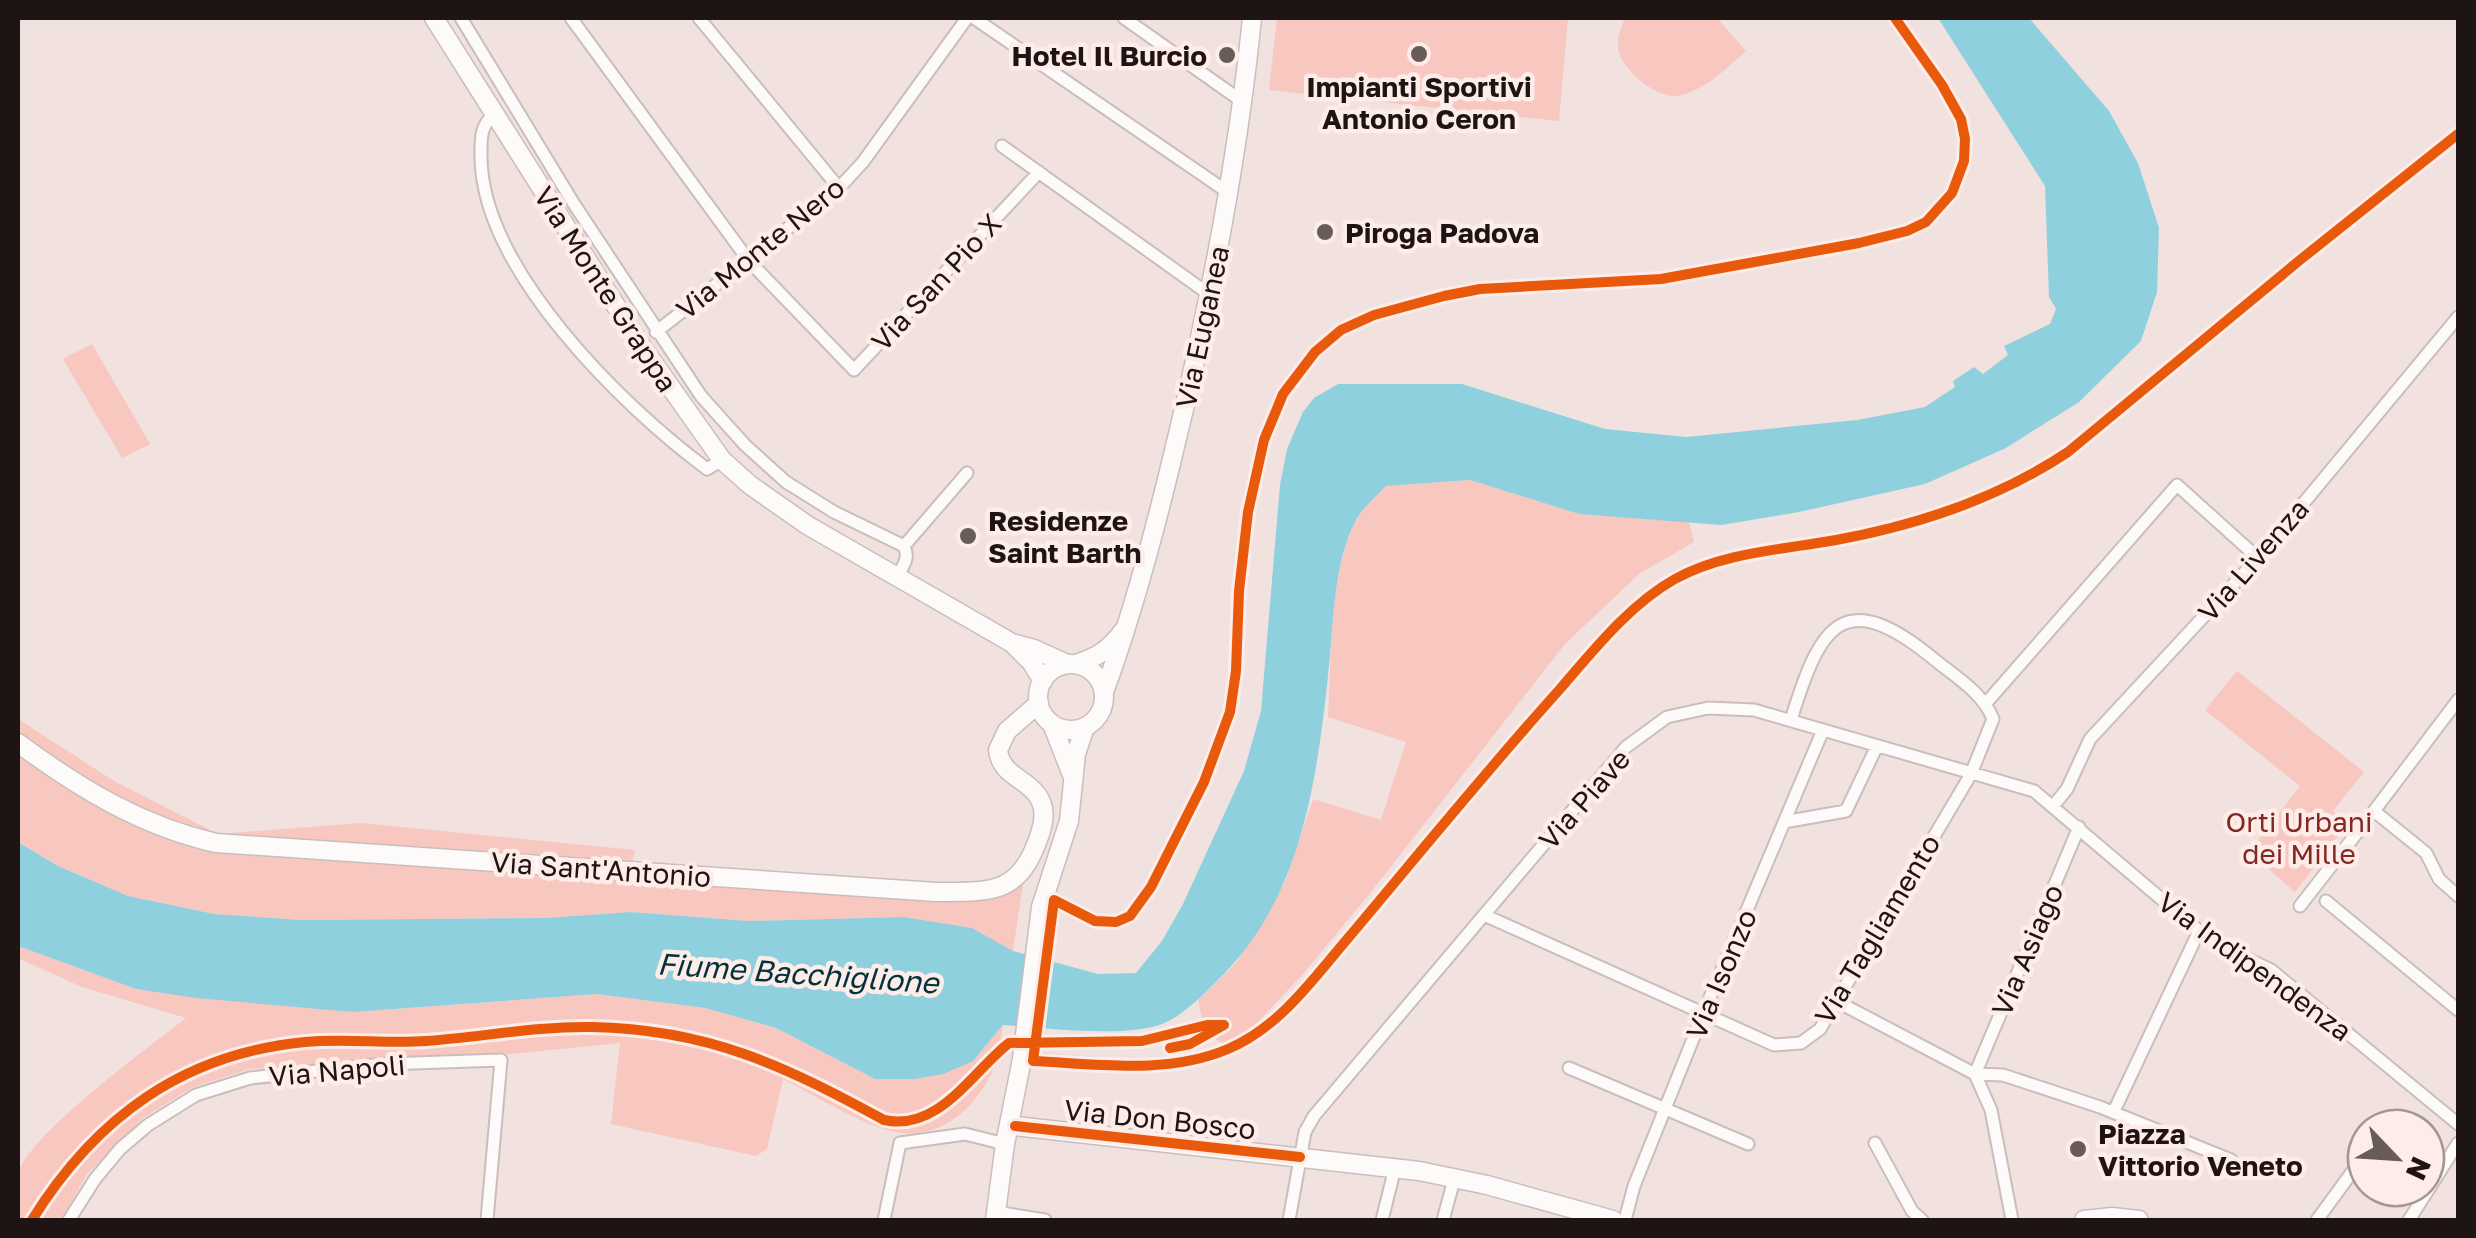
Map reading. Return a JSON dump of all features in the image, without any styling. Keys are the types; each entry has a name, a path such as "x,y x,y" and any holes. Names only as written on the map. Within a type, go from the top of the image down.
{"street":[{"name":"Via Monte Grappa","path":"434,18 570,235 685,411 722,460 776,505 1012,643 1031,662 1042,681"},
{"name":"Via Monte Grappa","path":"461,18 656,332 702,396 745,445 786,482 904,546"},
{"path":"571,18 749,261"},
{"path":"699,18 839,188"},
{"path":"971,18 1229,193"},
{"name":"Via Monte Nero","path":"656,332 839,188 863,162 971,18"},
{"path":"1124,18 1243,102"},
{"name":"Via Euganea","path":"1022,1059 1041,908 1069,820 1084,727 1098,716 1152,544 1210,295 1243,102 1252,18"},
{"path":"476,87 496,74"},
{"name":"Via Monte Grappa","path":"494,115 487,120 481,140 484,186 503,240 532,290 579,350 636,410 707,469 722,460"},
{"path":"1002,146 1210,295"},
{"name":"Via San Pio X","path":"749,261 854,370 1039,172"},
{"path":"570,235 588,224"},
{"name":"Via Livenza","path":"2054,806 2067,790 2090,739 2258,558 2458,317"},
{"path":"897,578 906,562 904,546 966,473"},
{"path":"1791,720 1808,664 1819,644 1835,629 1865,619 1894,630 1987,702 2176,485 2258,558"},
{"path":"874,564 888,540"},
{"path":"1017,720 1039,703 1042,681 1053,670 1099,656 1124,631"},
{"name":"Via Monte Grappa","path":"1012,643 1072,664"},
{"path":"1072,664 1094,674 1104,692"},
{"path":"2300,906 2458,700"},
{"name":"Via Tagliamento","path":"1484,915 1774,1045 1801,1043 1820,1028 1972,774 1993,719 1987,702"},
{"name":"Via Euganea","path":"1039,703 1073,778"},
{"name":"Via Piave","path":"1289,1220 1305,1132 1314,1116 1626,747 1667,717 1708,708 1754,710 2034,790 2054,806"},
{"path":"1017,720 1033,716 1068,730 1084,727"},
{"name":"Via Sant'Antonio","path":"18,743 101,800 183,836 216,843 936,892 991,890 1010,884 1029,862 1044,814 1040,798 999,760 1001,740 1017,720"},
{"name":"Via Isonzo","path":"1624,1220 1703,1014 1823,730"},
{"path":"1784,822 1846,811 1878,746"},
{"name":"Via Indipendenza","path":"2054,806 2199,930 2226,949 2270,970 2458,1124"},
{"path":"2374,811 2426,854 2439,879 2458,896"},
{"name":"Via Asiago","path":"1975,1074 2079,827"},
{"path":"2326,901 2458,1010"},
{"path":"2114,1112 2199,930"},
{"path":"1836,1001 1975,1074 2003,1075 2114,1112 2232,1160"},
{"path":"1022,1059 1102,1065"},
{"path":"999,1218 1022,1059"},
{"path":"999,1218 1005,1144 1022,1059"},
{"name":"Via Napoli","path":"69,1220 95,1178 120,1150 148,1125 196,1095 250,1078 385,1064 501,1060 487,1220"},
{"path":"1569,1068 1748,1144"},
{"path":"1975,1074 1991,1110 2012,1220"},
{"name":"Via Don Bosco","path":"1015,1126 1396,1168 1486,1185 1613,1220"},
{"path":"884,1220 900,1143 965,1134 1005,1144"},
{"path":"2409,1220 2458,1142"},
{"path":"1876,1143 1914,1217"},
{"path":"1382,1220 1396,1168"},
{"path":"1443,1220 1454,1180"},
{"path":"2317,1220 2346,1180"},
{"path":"999,1218 1045,1220"},
{"path":"2084,1220 2139,1220"}],"green space":[{"name":"Impianti Sportivi Antonio Ceron","path":"1277,18 1568,18 1559,121 1269,90"},
{"path":"1625,18 1717,18 1746,51 1700,88 1682,95 1663,94 1642,82 1621,57 1618,40"},
{"path":"92,344 150,444 122,458 63,359"},
{"path":"1470,480 1579,514 1689,522 1694,542 1639,574 1565,644 1303,974 1258,1022 1240,1037 1223,1044 1205,1032 1198,1000 1236,963 1285,882 1313,799 1381,820 1406,742 1328,717 1336,593 1346,544 1355,522 1386,486"},
{"name":"Orti Urbani dei Mille","path":"2237,671 2364,772 2333,811 2348,823 2295,892 2249,852 2300,786 2205,710"},
{"path":"18,719 114,781 218,834 361,823 635,850 630,870 831,885 963,902 999,897 1023,884 1013,951 971,928 904,917 749,921 630,912 546,918 302,920 214,914 128,896 58,866 18,842"},
{"path":"18,946 136,989 353,1012 597,994 705,1008 776,1028 875,1079 973,1061 1003,1025 989,1078 970,1105 944,1125 913,1133 882,1128 783,1079 767,1149 756,1156 611,1124 620,1043 500,1055 250,1069 193,1087 143,1118 87,1174 61,1220 18,1220 18,1174 43,1137 92,1092 186,1018 82,987 18,958"}],"water":[{"name":"Fiume Bacchiglione","path":"1938,18 2029,18 2109,111 2138,163 2159,228 2157,292 2141,341 2079,402 2006,448 1925,484 1799,512 1721,525 1579,514 1470,480 1386,486 1359,516 1342,557 1317,759 1299,841 1285,879 1244,950 1204,994 1169,1021 1146,1028 1106,1031 1003,1025 973,1061 943,1074 875,1079 776,1028 705,1008 597,994 353,1012 196,998 136,989 18,946 18,842 58,866 128,896 214,914 302,920 546,918 630,912 749,921 904,917 972,928 1013,951 1098,974 1136,973 1162,941 1183,904 1244,771 1261,711 1280,485 1287,449 1303,412 1314,398 1338,384 1462,384 1605,429 1686,437 1857,420 1925,407 1955,387 1953,381 1974,367 1983,374 2008,355 2004,346 2050,324 2056,309 2049,297 2045,186"}],"cycle path":[{"path":"1895,18 1942,85 1961,119 1965,139 1964,161 1952,193 1926,222 1859,243 1661,279 1480,289 1444,296 1374,315 1341,330 1315,352 1283,394 1264,440 1248,512 1230,712 1204,782 1151,887 1130,916 1116,922 1095,921 1054,900 1033,1061 1156,1065 1205,1057 1247,1040 1280,1015 1309,985 1586,659 1658,589 1694,570 1733,557 1867,534 1927,518 1986,496 2042,468 2068,452 2458,134"},
{"path":"32,1220 85,1150 147,1097 220,1060 305,1042 426,1041 571,1027 634,1029 744,1054 813,1083 884,1120 904,1121 938,1109 1009,1043 1142,1041 1207,1025 1224,1025 1190,1044 1170,1048"},
{"path":"1015,1126 1300,1157"}],"place":[{"name":"Impianti Sportivi Antonio Ceron","path":"1419,54"},
{"name":"Hotel Il Burcio","path":"1227,55"},
{"name":"Piroga Padova","path":"1325,232"},
{"name":"Residenze Saint Barth","path":"968,536"},
{"name":"Piazza Vittorio Veneto","path":"2078,1149"}]}
